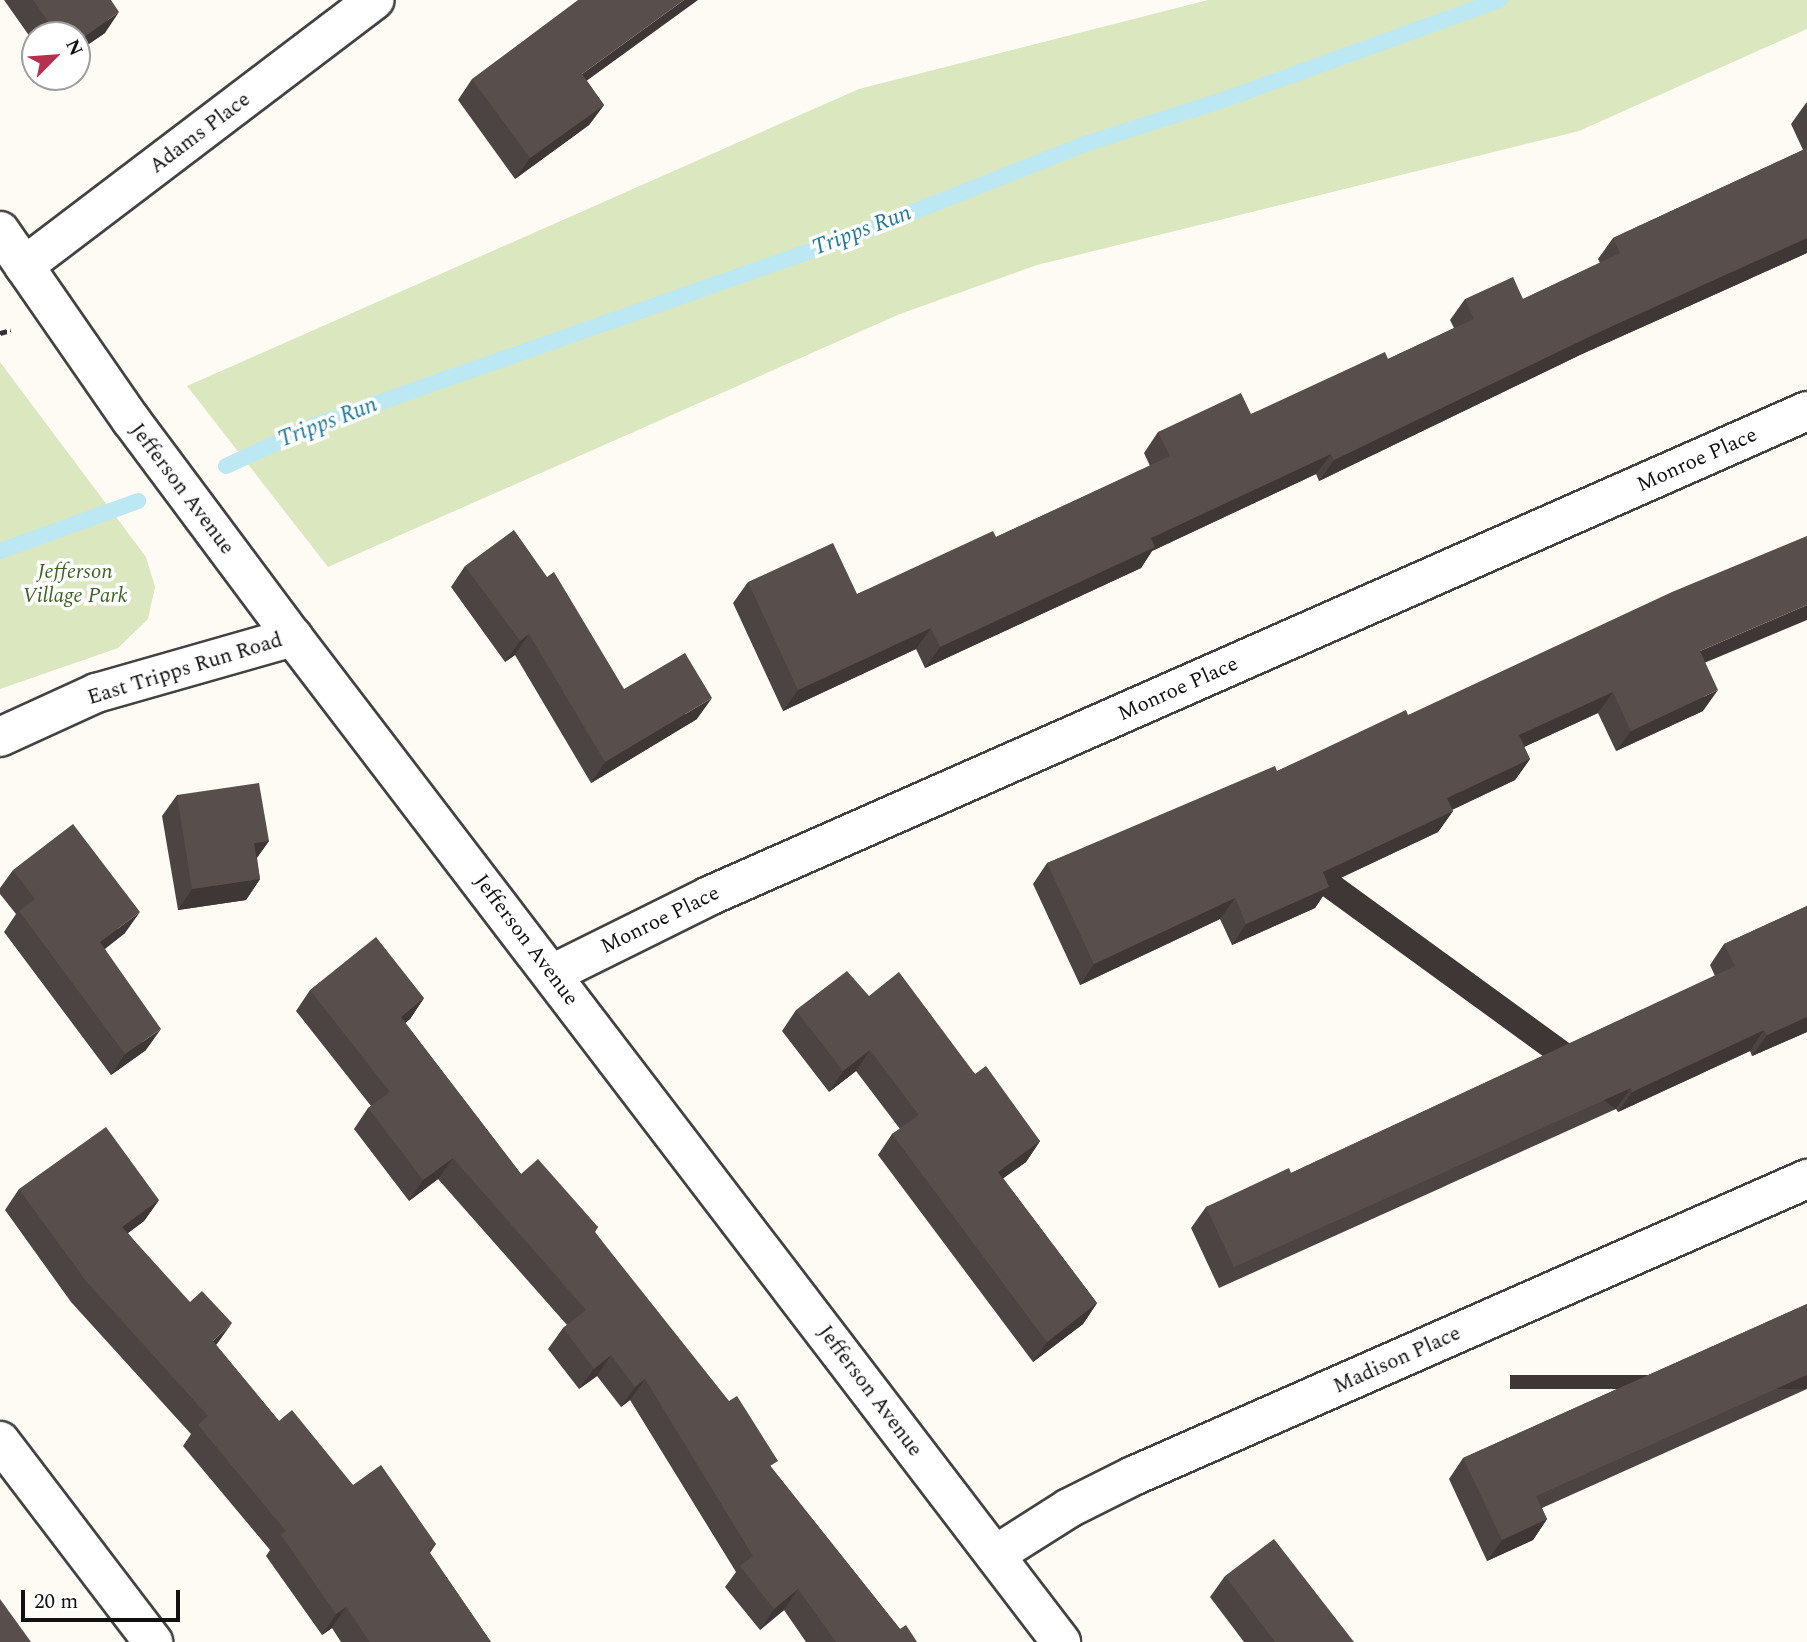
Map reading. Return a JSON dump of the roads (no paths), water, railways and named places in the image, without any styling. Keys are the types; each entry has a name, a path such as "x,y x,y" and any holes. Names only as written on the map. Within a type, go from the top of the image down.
{"street":[{"name":"Adams Place","path":"24,265 375,0"},
{"name":"Jefferson Avenue","path":"0,231 131,420 293,637 1061,1642"},
{"name":"Monroe Place","path":"552,974 709,896 1807,411"},
{"name":"East Tripps Run Road","path":"0,737 96,693 293,637"},
{"name":"Madison Place","path":"995,1555 1069,1508 1133,1476 1807,1179"},
{"path":"0,1441 153,1642"}],"waterway":[{"name":"Tripps Run","path":"226,466 315,425 839,241 1088,143 1223,100 1499,0"},
{"name":"Tripps Run","path":"0,551 138,501"}],"park label":[{"name":"Jefferson Village Park","path":"75,584"}]}
